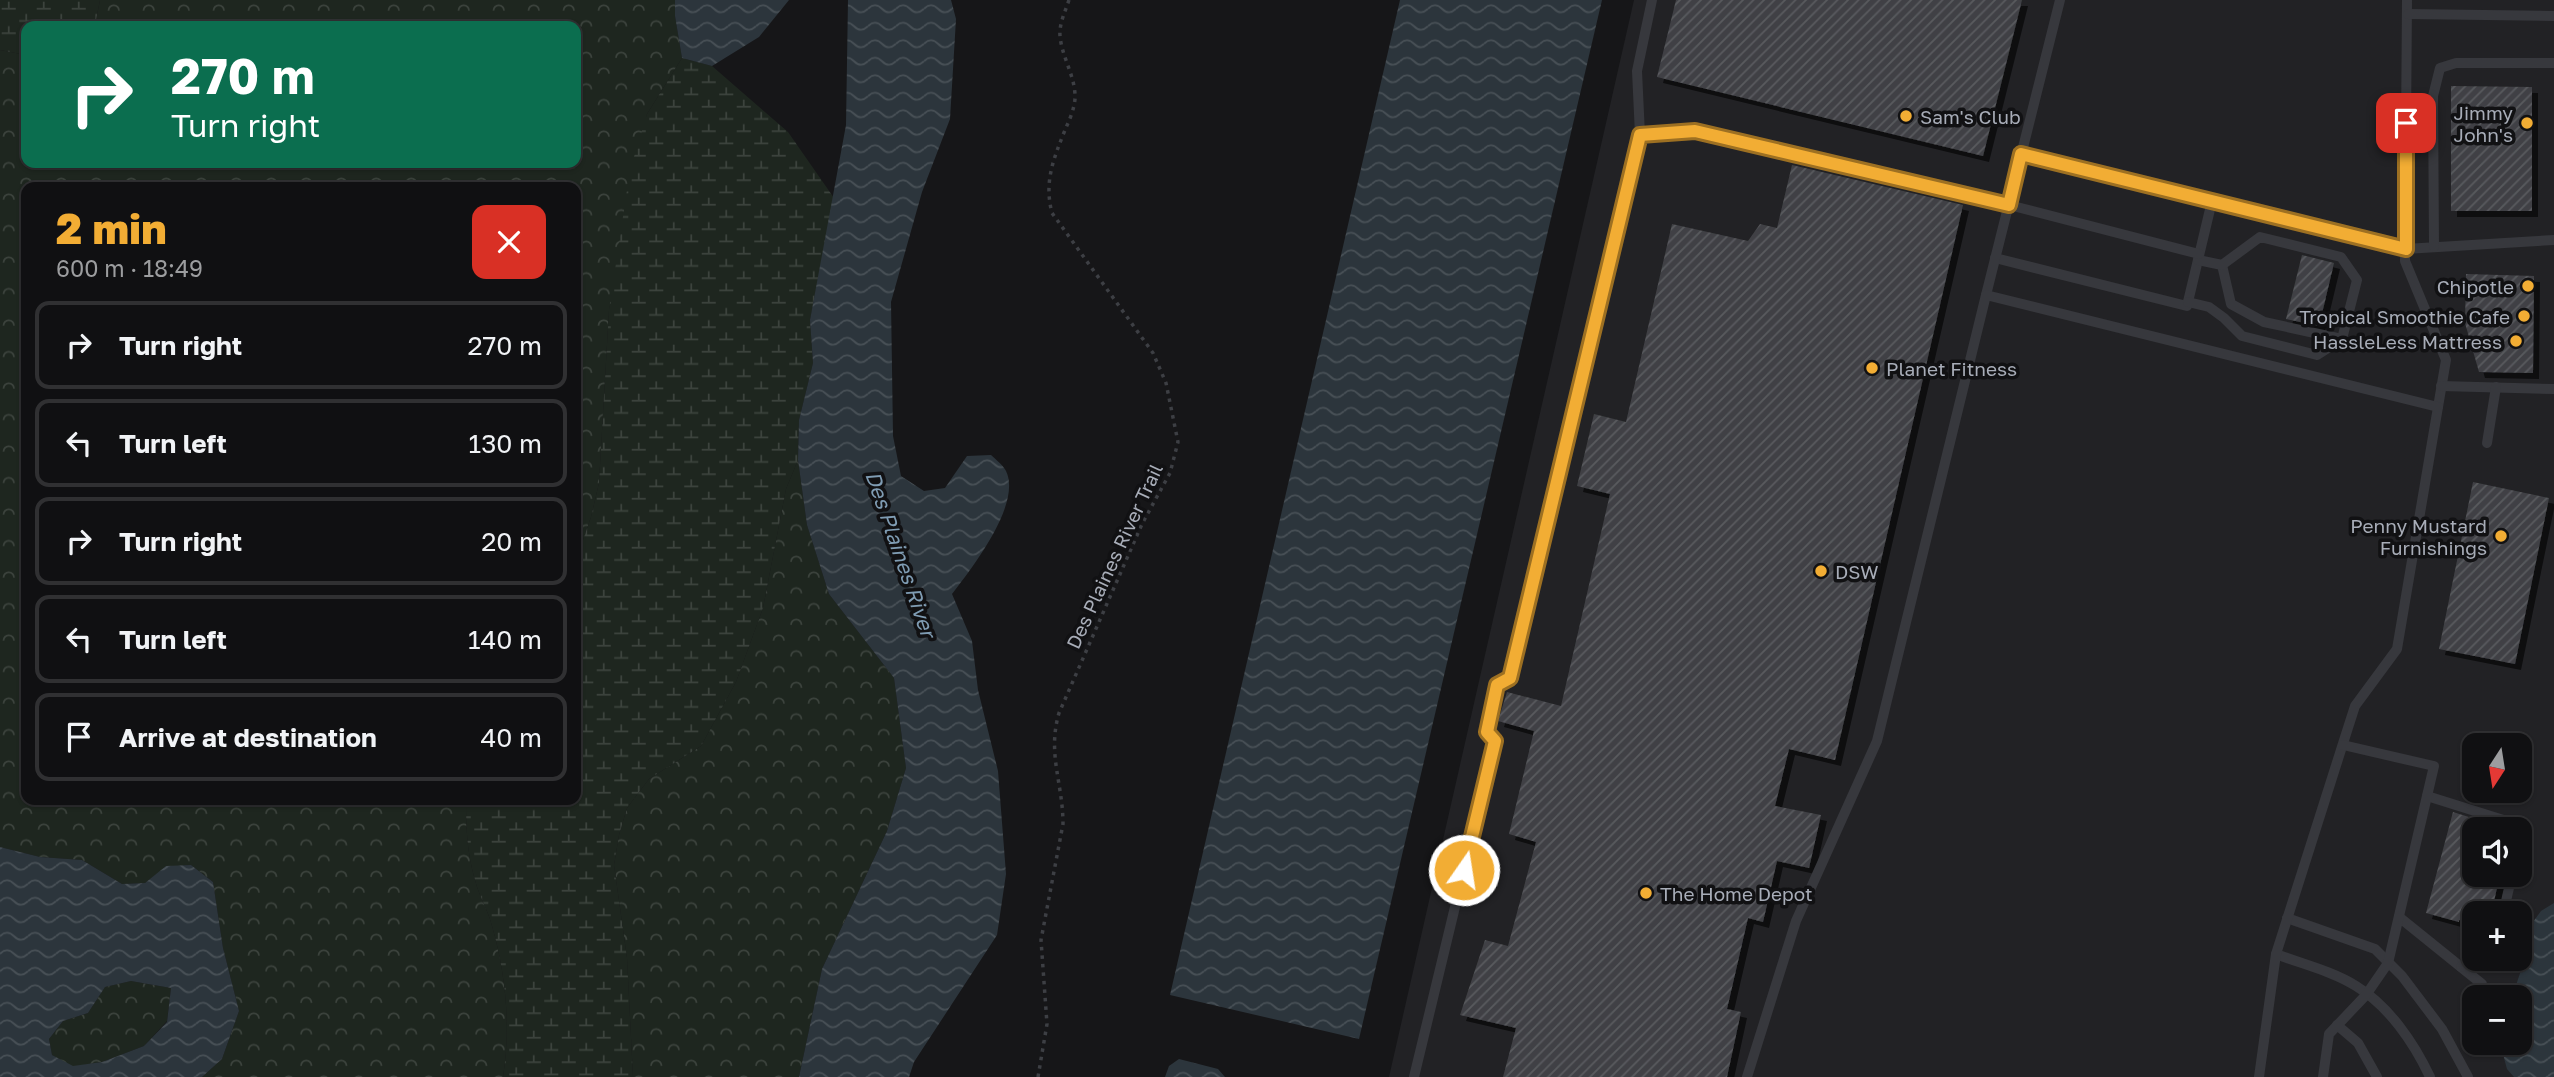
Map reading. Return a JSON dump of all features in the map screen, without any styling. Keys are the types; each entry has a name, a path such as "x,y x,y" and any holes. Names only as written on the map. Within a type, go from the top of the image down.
{"lane":[{"path":"1414,1077 1495,741 1487,732 1497,685 1510,678 1640,135 1637,71 1653,0"},
{"path":"1747,1077 1796,921 1877,741 2060,0"},
{"path":"2259,1077 2276,954 2287,918 2355,706 2396,649 2446,360 2405,261 2407,0"},
{"path":"2408,14 2554,16"},
{"path":"2434,247 2433,96 2440,68 2451,65 2554,63"},
{"path":"1640,135 1695,131 2009,205 2222,265"},
{"path":"2021,154 2406,249 2554,240"},
{"path":"1996,258 2187,306 2212,201"},
{"path":"2188,302 2209,307 2242,336 2317,355 2342,339 2357,280 2341,257 2260,237 2222,265"},
{"path":"2222,265 2231,304 2263,322 2342,339"},
{"path":"1986,295 2438,407"},
{"path":"2441,386 2554,389"},
{"path":"2487,443 2496,387"},
{"path":"2323,1077 2329,1034 2366,995 2388,963 2434,766 2343,744"},
{"path":"2427,796 2492,817"},
{"path":"2399,917 2462,967"},
{"path":"2287,918 2375,950 2402,976 2442,1029 2468,1077"},
{"path":"2276,954 2356,986 2388,1012 2421,1056 2430,1077"},
{"path":"2467,971 2482,984"},
{"path":"2337,1025 2358,1043 2377,1077"}],"path":[{"name":"Des Plaines River Trail","path":"1038,1077 1048,1024 1041,940 1063,824 1053,733 1059,713 1142,524 1170,473 1178,442 1166,383 1153,353 1052,214 1048,185 1050,167 1075,100 1074,84 1060,34 1062,18 1069,0"}],"shaded area":[{"path":"1634,0 2554,0 2554,1077 1389,1077"}],"green space":[{"path":"0,0 100,0 95,21 21,21 21,54 0,50"},
{"path":"100,0 675,0 682,58 647,114 609,310 599,483 581,546 581,182 21,182 21,805 466,805 470,860 492,926 504,982 507,1039 503,1077 202,1077 222,1059 239,1011 223,948 213,882 191,865 166,867 145,883 122,884 82,860 40,857 0,847 0,50 21,54 21,168 581,168 581,21 96,20"},
{"path":"682,58 712,66 788,132 834,198 810,320 813,363 799,420 798,460 786,489 763,608 736,682 701,746 649,779 627,808 619,835 614,865 627,958 633,1077 503,1077 507,1039 504,982 492,926 470,860 466,805 581,805 581,546 599,483 609,310 630,170 647,114"},
{"path":"798,460 807,525 829,594 894,678 906,768 887,831 822,969 799,1077 633,1077 627,958 614,865 619,835 627,808 649,779 701,746 736,682 763,608 786,489"},
{"path":"131,981 171,988 167,1021 144,1046 102,1062 72,1067 52,1055 49,1039 63,1021 88,1013 105,987"}],"water":[{"path":"675,0 789,0 759,37 712,66 682,58"},
{"name":"Des Plaines River","path":"848,0 951,0 956,19 950,119 922,192 891,302 893,436 901,476 924,491 945,488 967,456 991,455 1005,469 1009,485 1001,518 982,552 952,594 972,641 978,690 998,771 1006,874 997,935 914,1062 909,1077 799,1077 822,969 887,831 906,768 894,678 829,594 807,525 798,460 799,420 813,363 810,320 846,125"},
{"path":"1400,0 1602,0 1359,1039 1170,995"},
{"path":"0,847 40,857 82,860 122,884 145,883 166,866 191,865 213,882 223,948 239,1011 222,1059 202,1077 0,1077","holes":["131,981 171,988 167,1022 144,1046 102,1062 73,1066 52,1055 49,1039 63,1021 88,1013 105,987"]},
{"path":"2554,903 2554,1077 2514,1077 2507,1069 2503,1055 2532,1055 2532,985 2516,985 2521,971 2532,971 2533,922 2541,911"},
{"path":"1179,1059 1218,1069 1225,1077 1165,1077 1169,1066"}],"building":[{"name":"Sam's Club","path":"1676,0 2022,0 1983,156 1657,77"},
{"path":"2451,86 2532,87 2532,211 2451,211"},
{"path":"1792,165 1963,205 1835,760 1789,749 1775,806 1821,815 1809,868 1777,861 1763,922 1748,918 1727,1009 1741,1012 1727,1077 1503,1077 1516,1028 1460,1015 1485,940 1508,946 1536,842 1509,834 1534,731 1498,721 1507,692 1561,706 1610,494 1577,486 1594,414 1626,422 1672,224 1748,241 1760,224 1777,228"},
{"path":"2302,255 2334,263 2319,326 2286,319"},
{"path":"2466,274 2534,276 2533,373 2479,372 2465,323"},
{"name":"Penny Mustard Furnishings","path":"2473,482 2549,498 2515,664 2439,649"},
{"path":"2453,812 2469,817 2462,817 2462,887 2497,887 2494,901 2462,901 2462,921 2459,922 2426,913"}],"place":[{"name":"Sam's Club","path":"1906,116"},
{"name":"Jimmy John's","path":"2527,123"},
{"name":"Chipotle","path":"2528,286"},
{"name":"Tropical Smoothie Cafe","path":"2524,316"},
{"name":"HassleLess Mattress","path":"2516,341"},
{"name":"Planet Fitness","path":"1872,368"},
{"name":"Penny Mustard Furnishings","path":"2501,536"},
{"name":"DSW","path":"1821,571"},
{"name":"The Home Depot","path":"1646,893"}],"route":[{"path":"1464,870 1495,741 1487,732 1497,685 1510,678 1640,135 1695,131 2009,205 2021,154 2406,249 2406,123"}]}
